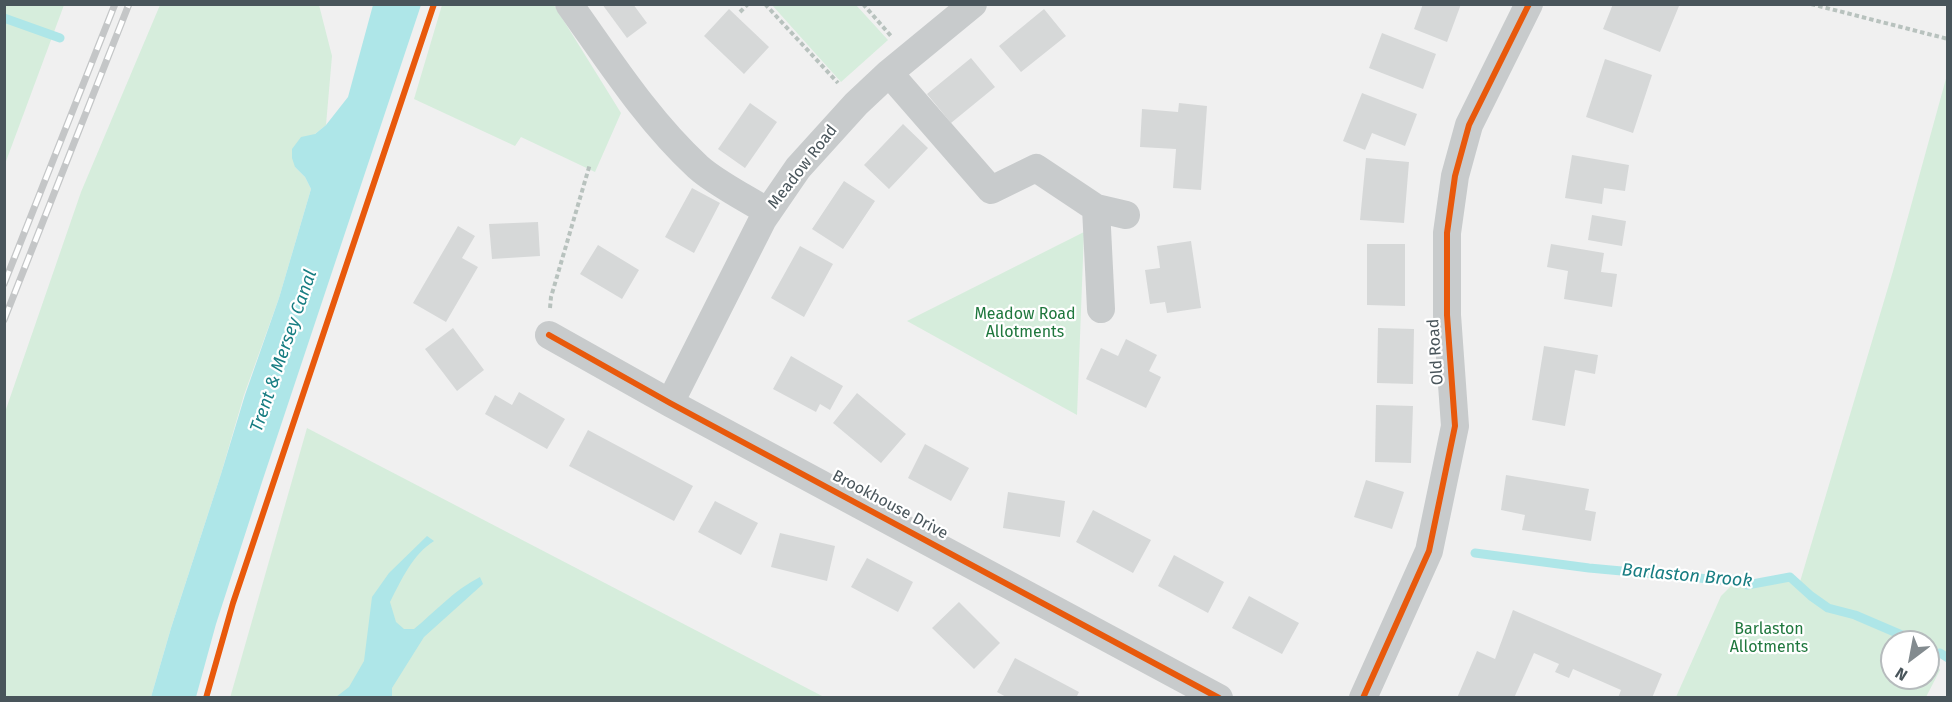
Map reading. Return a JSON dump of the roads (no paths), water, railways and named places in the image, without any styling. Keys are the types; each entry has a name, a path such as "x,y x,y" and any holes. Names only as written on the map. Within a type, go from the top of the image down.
{"street":[{"path":"569,4 643,107 678,146 700,168 768,212"},
{"name":"Meadow Road","path":"670,403 768,212 798,168 856,104 973,4"},
{"name":"Old Road","path":"1363,698 1430,551 1455,426 1447,315 1447,233 1455,176 1469,125 1529,4"},
{"path":"899,65 991,190 1036,168 1096,208 1126,215"},
{"path":"1096,208 1101,309"},
{"name":"Brookhouse Drive","path":"549,335 670,403 1219,698"}],"water":[{"name":"Trent & Mersey Canal","path":"373,5 421,5 263,479 216,624 196,697 151,697 245,395 279,298 311,189 305,177 295,167 292,149 301,137 315,134 326,125 348,97"},
{"path":"427,536 434,541 414,560 390,602 396,622 404,629 414,629 470,582 480,577 483,584 424,637 392,688 392,697 336,697 349,687 364,661 372,597 389,573"}],"waterway":[{"path":"4,18 60,38"},
{"name":"Barlaston Brook","path":"1475,553 1589,568 1720,580 1738,579 1747,585 1790,577 1828,608 1855,615 1890,630"},
{"name":"Barlaston Brook","path":"1940,653 1948,658"}],"railway":[{"path":"4,284 115,4"},
{"path":"4,320 129,4"}],"park label":[{"name":"Meadow Road Allotments","path":"1025,324"},
{"name":"Barlaston Allotments","path":"1769,639"}]}
